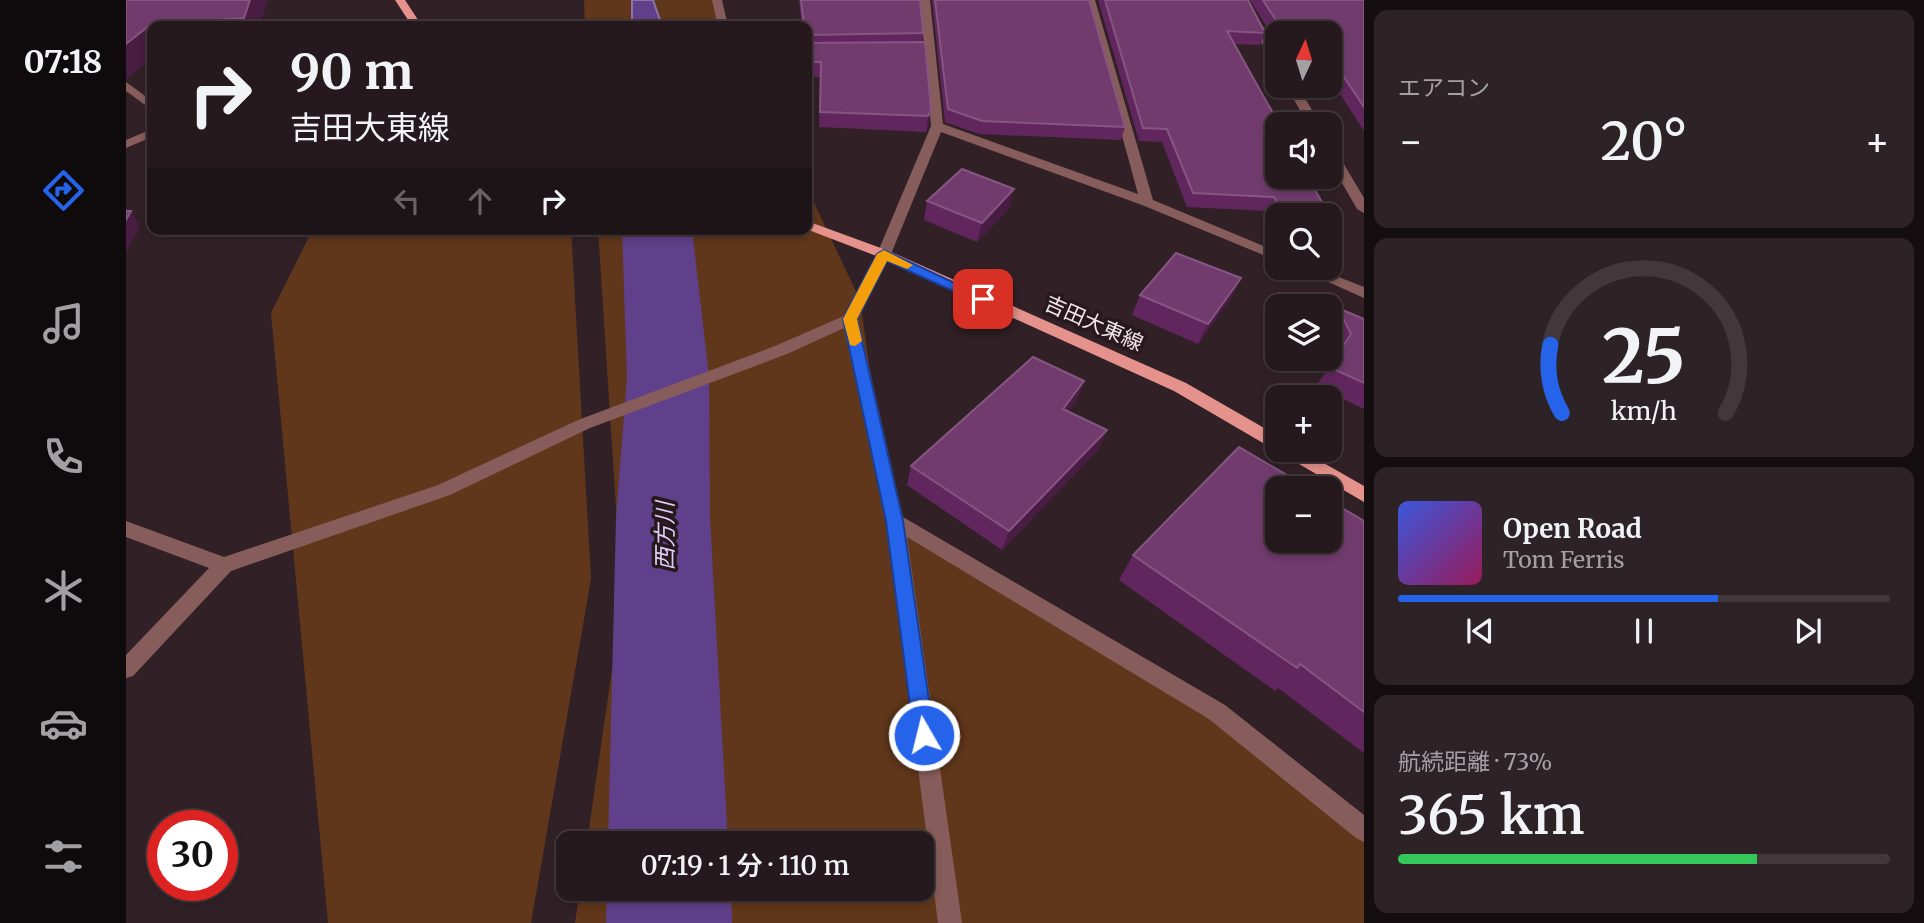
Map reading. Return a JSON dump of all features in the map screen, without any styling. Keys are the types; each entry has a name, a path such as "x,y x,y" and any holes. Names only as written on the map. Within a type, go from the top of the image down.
{"main road":[{"path":"400,0 414,21"},
{"name":"吉田大東線","path":"812,227 884,254 1180,387 1265,436"},
{"path":"1308,462 1364,495"}],"street":[{"path":"718,0 722,21"},
{"path":"126,669 224,565 444,490 584,424 781,350 850,319 884,254 937,126 925,0"},
{"path":"1090,0 1147,202"},
{"path":"1242,0 1265,39"},
{"path":"914,51 928,51"},
{"path":"126,85 147,103"},
{"path":"937,126 1147,202 1265,252"},
{"path":"126,144 147,136"},
{"path":"1342,171 1364,209"},
{"path":"1333,280 1364,293"},
{"path":"850,319 895,521 950,923"},
{"path":"895,521 1217,712 1364,830"},
{"path":"126,529 224,565"}],"shaded area":[{"path":"584,0 718,0 728,21 585,21"},
{"path":"632,0 653,0 660,21 632,21"},
{"path":"812,199 860,300 948,923 575,923 578,901 934,901 934,831 589,831 622,600 598,235 812,235"},
{"path":"310,235 571,235 591,579 531,923 328,923 271,313"},
{"path":"895,521 1217,712 1364,830 1364,923 950,923"}],"building":[{"path":"126,0 250,0 244,18 147,21 147,27 126,44"},
{"path":"801,0 920,0 923,33 812,35 812,21 803,21"},
{"path":"935,0 1089,0 1125,127 982,121 948,109"},
{"path":"1105,0 1248,0 1265,33 1227,31 1272,112 1265,112 1265,189 1315,189 1322,203 1277,203 1274,197 1193,193 1167,129 1143,128"},
{"path":"1263,0 1364,0 1364,107 1342,74 1342,21 1276,21"},
{"path":"925,42 931,110 928,116 820,112 821,62 812,62 812,43"},
{"path":"962,169 1014,189 982,223 927,201"},
{"path":"1176,253 1241,278 1208,324 1140,295"},
{"path":"1342,310 1364,319 1364,383 1338,371 1342,371 1342,348 1351,334 1342,316"},
{"path":"1033,357 1084,381 1063,409 1107,430 1009,531 911,466"},
{"path":"1239,447 1289,476 1265,476 1265,553 1342,553 1342,508 1364,521 1364,712 1300,664 1297,668 1133,555"}],"waterway":[{"name":"西方川","path":"657,235 668,377 663,518 668,831"},
{"name":"西方川","path":"669,901 669,923"}],"slow traffic":[{"path":"855,341 850,319 884,254 907,265"}],"route":[{"path":"924,735 895,521 850,319 884,254 983,299"}]}
